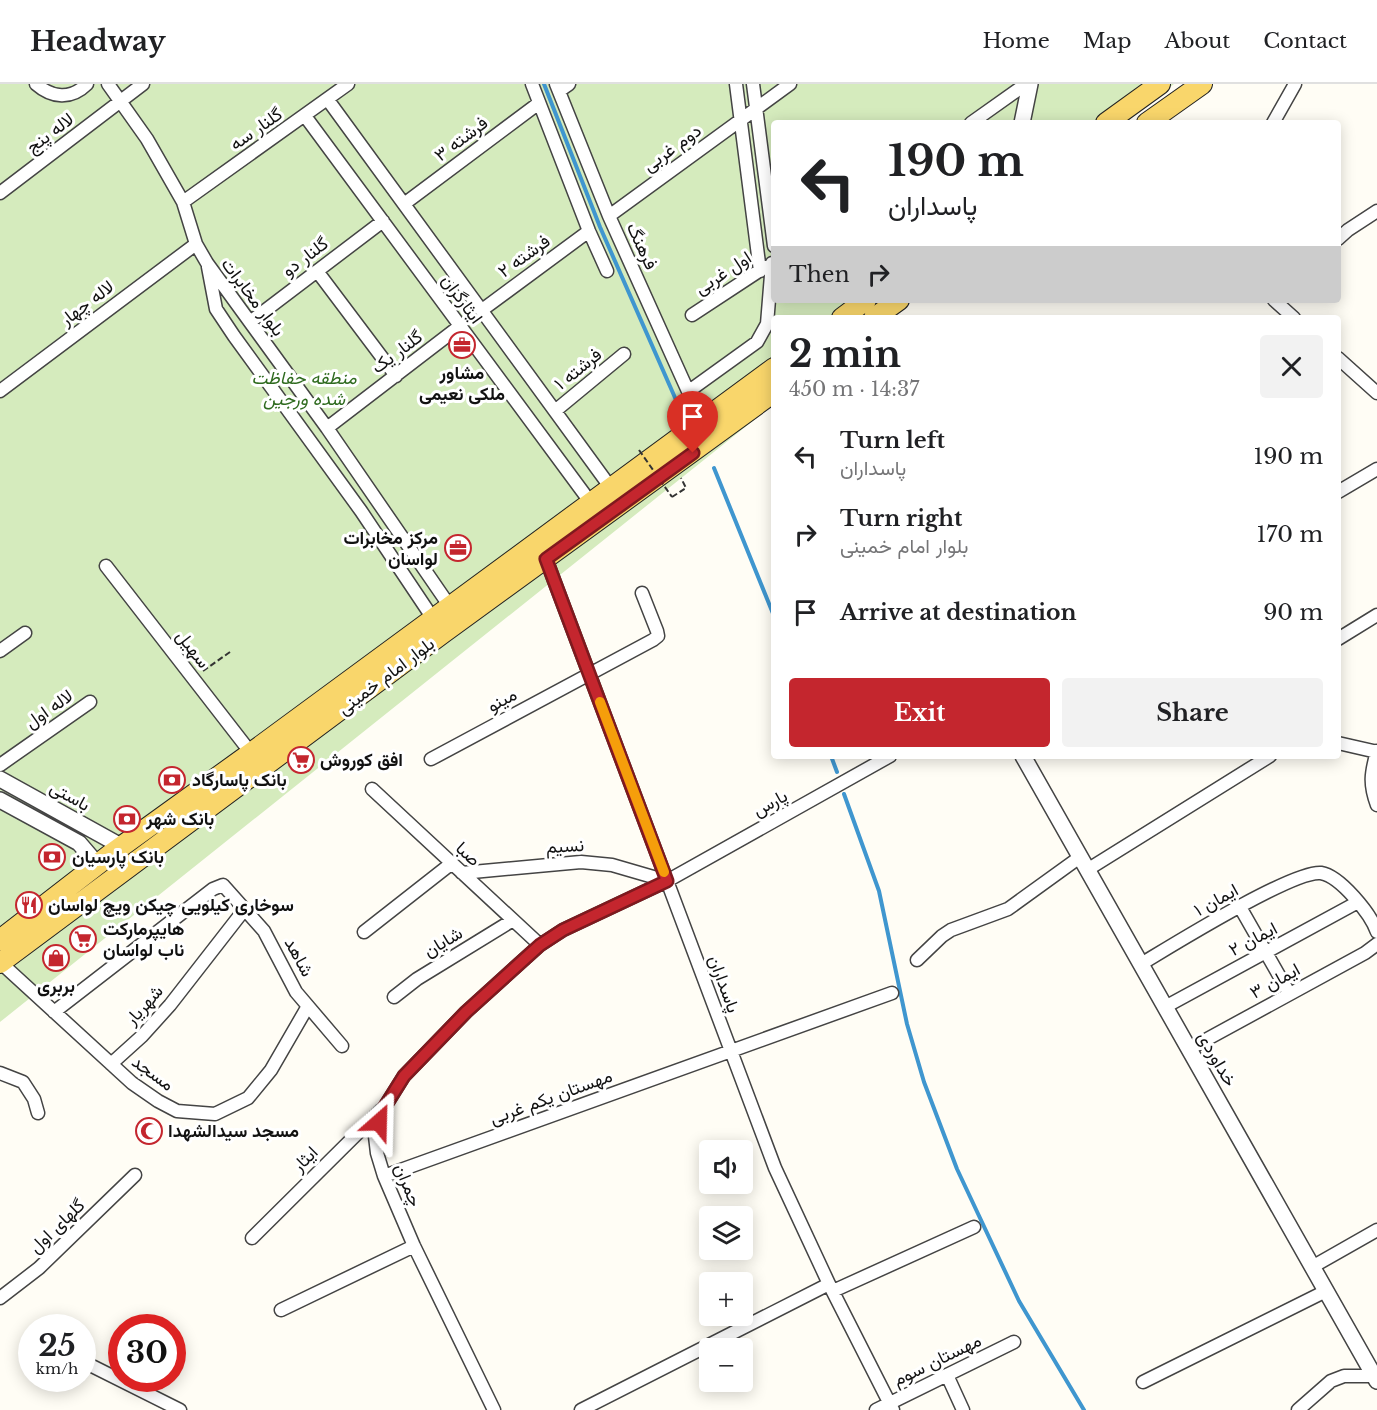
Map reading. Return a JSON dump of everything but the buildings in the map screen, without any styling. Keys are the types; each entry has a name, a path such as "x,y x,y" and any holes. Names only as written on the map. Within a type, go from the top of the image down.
{"main road":[{"path":"1110,120 1160,84"},
{"path":"1151,120 1202,84"},
{"path":"846,315 863,303"},
{"path":"878,315 895,303"},
{"name":"بلوار امام خمینی","path":"0,940 121,846 251,753 455,614 591,503 771,370"},
{"name":"بلوار امام خمینی","path":"455,614 546,559 771,394"},
{"name":"بلوار امام خمینی","path":"0,963 438,626"}],"street":[{"path":"36,84 44,91 65,96 76,93 87,84"},
{"path":"108,84 147,139 183,202 196,244 207,263"},
{"name":"لاله پنج","path":"0,193 143,84"},
{"name":"گلنار سه","path":"183,202 348,84"},
{"path":"532,84 589,231 607,271"},
{"path":"736,84 760,271"},
{"path":"753,84 771,223"},
{"name":"دوم غربی","path":"609,216 790,84"},
{"path":"975,120 1028,84"},
{"path":"1022,120 1028,84"},
{"path":"1275,120 1295,84"},
{"name":"فرهنگ","path":"562,86 609,216 701,420"},
{"name":"ایثارگران","path":"328,100 611,488"},
{"name":"فرشته ۳","path":"404,204 539,103"},
{"name":"ایثارگران","path":"305,116 591,503"},
{"path":"1341,236 1377,211"},
{"name":"گلنار دو","path":"250,322 383,221"},
{"name":"فرشته ۲","path":"482,310 589,231"},
{"name":"لاله چهار","path":"0,391 196,244"},
{"name":"بلوار مخابرات","path":"207,263 327,428 455,614"},
{"name":"بلوار مخابرات","path":"207,263 216,309 309,442 362,511 438,626"},
{"name":"اول غربی","path":"692,315 771,264"},
{"path":"317,271 396,376"},
{"path":"688,391 757,342 767,324 771,283"},
{"path":"1277,303 1291,315"},
{"name":"گلنار یک","path":"327,428 460,327"},
{"name":"فرشته ۱","path":"555,411 624,354"},
{"path":"1341,361 1377,393"},
{"path":"1341,490 1377,469"},
{"name":"پاسداران","path":"546,559 774,1168 891,1406"},
{"name":"سهیل","path":"106,566 251,753"},
{"name":"مینو","path":"431,759 658,636 642,593"},
{"path":"1341,637 1377,615"},
{"path":"0,651 25,633"},
{"name":"لاله اول","path":"0,765 90,702"},
{"path":"1341,744 1377,752 1372,769 1371,787 1377,805"},
{"name":"پارس","path":"667,881 885,759"},
{"name":"خداوردی","path":"1025,759 1376,1377"},
{"path":"917,960 951,930 1008,909 1083,863 1265,759"},
{"name":"باستی","path":"0,779 121,846"},
{"name":"صبا","path":"372,789 540,945"},
{"name":"باستی","path":"0,800 79,843 97,864"},
{"name":"نسیم","path":"462,873 581,862 612,865 667,881"},
{"path":"364,932 452,863"},
{"name":"ایمان ۱","path":"1141,964 1276,887 1313,873 1332,876 1358,902"},
{"name":"چمران","path":"491,1409 414,1246 384,1176 377,1154 375,1136 384,1108 411,1068 466,1012 540,945 563,930 667,881"},
{"name":"شاهد","path":"54,1012 213,889 223,885 264,931 296,992 342,1046"},
{"path":"1358,902 1369,916 1377,932"},
{"name":"ایمان ۲","path":"1165,1007 1358,902"},
{"path":"1240,907 1289,993"},
{"name":"شهریار","path":"111,1064 142,1036 163,1012 244,910"},
{"name":"شایان","path":"394,997 417,979 513,920"},
{"name":"ایمان ۳","path":"1189,1049 1365,953 1377,944"},
{"name":"مسجد","path":"0,963 132,1083 158,1101 177,1110 215,1114 248,1098 272,1070 308,1006"},
{"name":"مهستان یکم غربی","path":"384,1176 892,993"},
{"path":"0,1074 23,1082 34,1099 38,1113"},
{"name":"ایثار","path":"252,1238 384,1108"},
{"name":"گلهای اول","path":"0,1298 39,1268 135,1175"},
{"path":"581,1410 831,1288 974,1227"},
{"path":"1312,1267 1377,1230"},
{"path":"281,1311 414,1246"},
{"path":"1143,1382 1326,1291"},
{"name":"مهستان سوم","path":"876,1410 891,1406 1014,1342"},
{"path":"96,1368 180,1410"},
{"path":"947,1375 963,1410"},
{"path":"1298,1410 1331,1381 1344,1376 1376,1377"}],"path":[{"path":"639,450 672,497 686,488"},
{"path":"193,678 230,652"}],"green space":[{"name":"منطقه حفاظت شده ورجین","path":"0,84 1174,84 1129,120 771,120 771,303 900,303 885,315 771,315 771,406 0,1022"}],"waterway":[{"path":"544,84 600,227 680,409"},
{"path":"714,468 771,609"},
{"path":"832,759 837,772"},
{"path":"844,794 879,891 907,1024 924,1082 957,1169 1019,1301 1084,1410"}],"slow traffic":[{"path":"600,702 664,872"}],"place":[{"name":"مشاور ملکی نعیمی","path":"462,345"},
{"name":"مرکز مخابرات لواسان","path":"458,548"},
{"name":"افق کوروش","path":"301,760"},
{"name":"بانک پاسارگاد","path":"172,780"},
{"name":"بانک شهر","path":"127,819"},
{"name":"بانک پارسیان","path":"52,857"},
{"name":"سوخاری کیلویی چیکن ویچ لواسان","path":"29,905"},
{"name":"هایپرمارکت ناب لواسان","path":"83,939"},
{"name":"بربری","path":"56,958"},
{"name":"مسجد سیدالشهدا","path":"149,1131"}],"route":[{"path":"379,1122 384,1108 404,1076 466,1012 540,945 563,930 667,881 546,559 693,453"}]}
